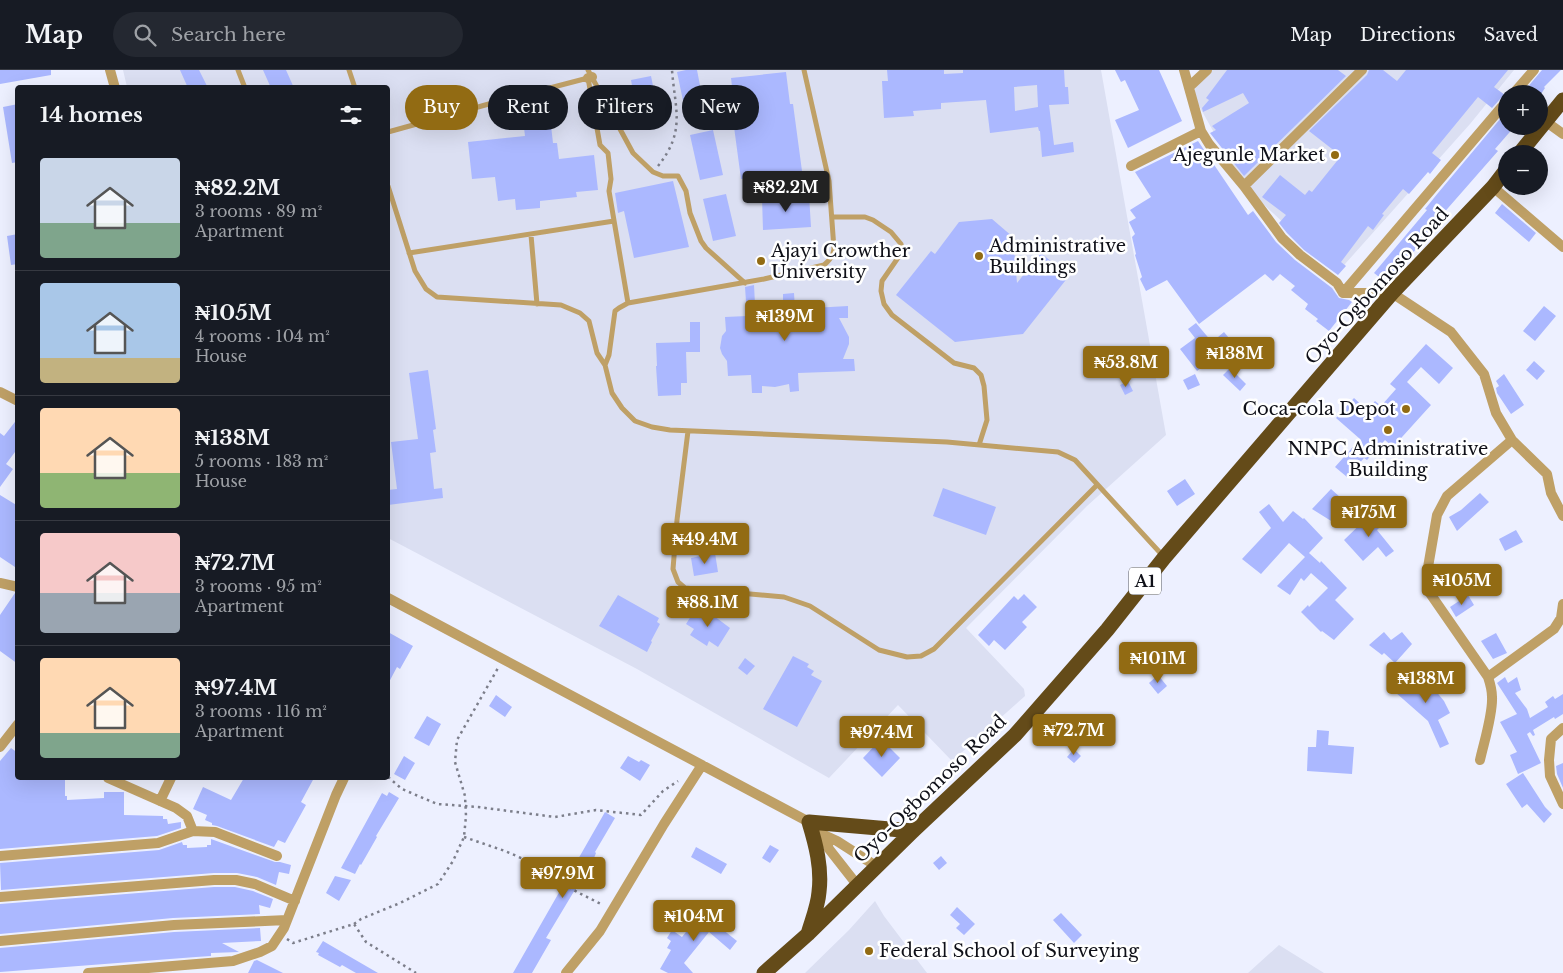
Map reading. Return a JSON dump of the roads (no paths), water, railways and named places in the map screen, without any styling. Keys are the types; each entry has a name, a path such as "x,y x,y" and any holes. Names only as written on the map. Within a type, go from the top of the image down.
{"highway":[{"path":"1548,118 1563,100"},
{"path":"1526,145 1534,135"},
{"name":"Oyo-Ogbomoso Road","path":"764,973 808,934 913,830 1015,735 1107,630 1164,558 1392,293 1498,180"},
{"path":"808,934 819,893 820,872 818,851 809,822 913,830"}],"street":[{"path":"110,70 114,85"},
{"path":"1184,70 1201,130 1209,144 1244,186 1282,238 1338,282 1343,293"},
{"path":"1189,87 1207,70"},
{"path":"1244,186 1362,70"},
{"path":"1521,85 1534,70"},
{"path":"1343,293 1498,111"},
{"path":"1548,123 1563,134"},
{"path":"1131,166 1201,130"},
{"path":"1493,187 1563,247"},
{"path":"1343,293 1392,293 1451,332 1484,374 1496,413 1512,440 1547,474 1552,493 1563,516"},
{"path":"0,392 15,400"},
{"path":"1480,760 1492,697 1488,677 1427,589 1427,573 1437,515 1447,496 1512,440"},
{"path":"0,583 15,587"},
{"path":"390,599 809,822 824,835 837,841 876,866"},
{"path":"1488,677 1554,629 1561,618 1563,604"},
{"path":"1563,728 1551,739 1549,760 1550,776 1563,804"},
{"path":"0,747 14,735"},
{"path":"566,973 600,931 702,765"},
{"path":"113,780 176,808 187,816 193,831"},
{"path":"160,801 170,780"},
{"path":"88,973 233,962 272,946 287,920 343,780"},
{"path":"0,856 158,843 193,831 215,832 277,856"},
{"path":"824,835 829,849 858,886"},
{"path":"0,897 214,880 236,880 255,884 295,900"},
{"path":"0,940 174,925 287,920"}],"lane":[{"path":"238,70 244,85"},
{"path":"349,70 354,85"},
{"path":"605,365 609,355 615,311 628,303 745,282 824,265 834,253 829,182 804,70"},
{"path":"590,75 634,153 654,172 663,176 678,176 686,191 690,213 701,241 706,248 745,282"},
{"path":"390,131 590,75"},
{"path":"590,75 600,145 608,153 611,179 609,191 628,303"},
{"path":"390,192 414,271 426,289 437,297 561,306 580,313 589,321 597,353 605,365 612,393 622,408 635,421 652,427 670,430 979,445 1058,452 1075,460 1164,558"},
{"path":"832,217 865,217 873,220 891,232 901,244 902,252 882,281 881,291 884,304 892,315 954,363 974,368 981,375 984,386 987,420 979,445"},
{"path":"409,253 614,221"},
{"path":"531,235 537,304"},
{"path":"688,431 673,569 678,582 685,588 784,597 810,606 879,650 907,657 921,656 934,649 1098,485"}],"place":[{"name":"Ajegunle Market","path":"1335,155"},
{"name":"Administrative Buildings","path":"979,256"},
{"name":"Ajayi Crowther University","path":"761,261"},
{"name":"Coca-cola Depot","path":"1406,409"},
{"name":"NNPC Administrative Building","path":"1388,430"},
{"name":"Federal School of Surveying","path":"869,951"}]}
